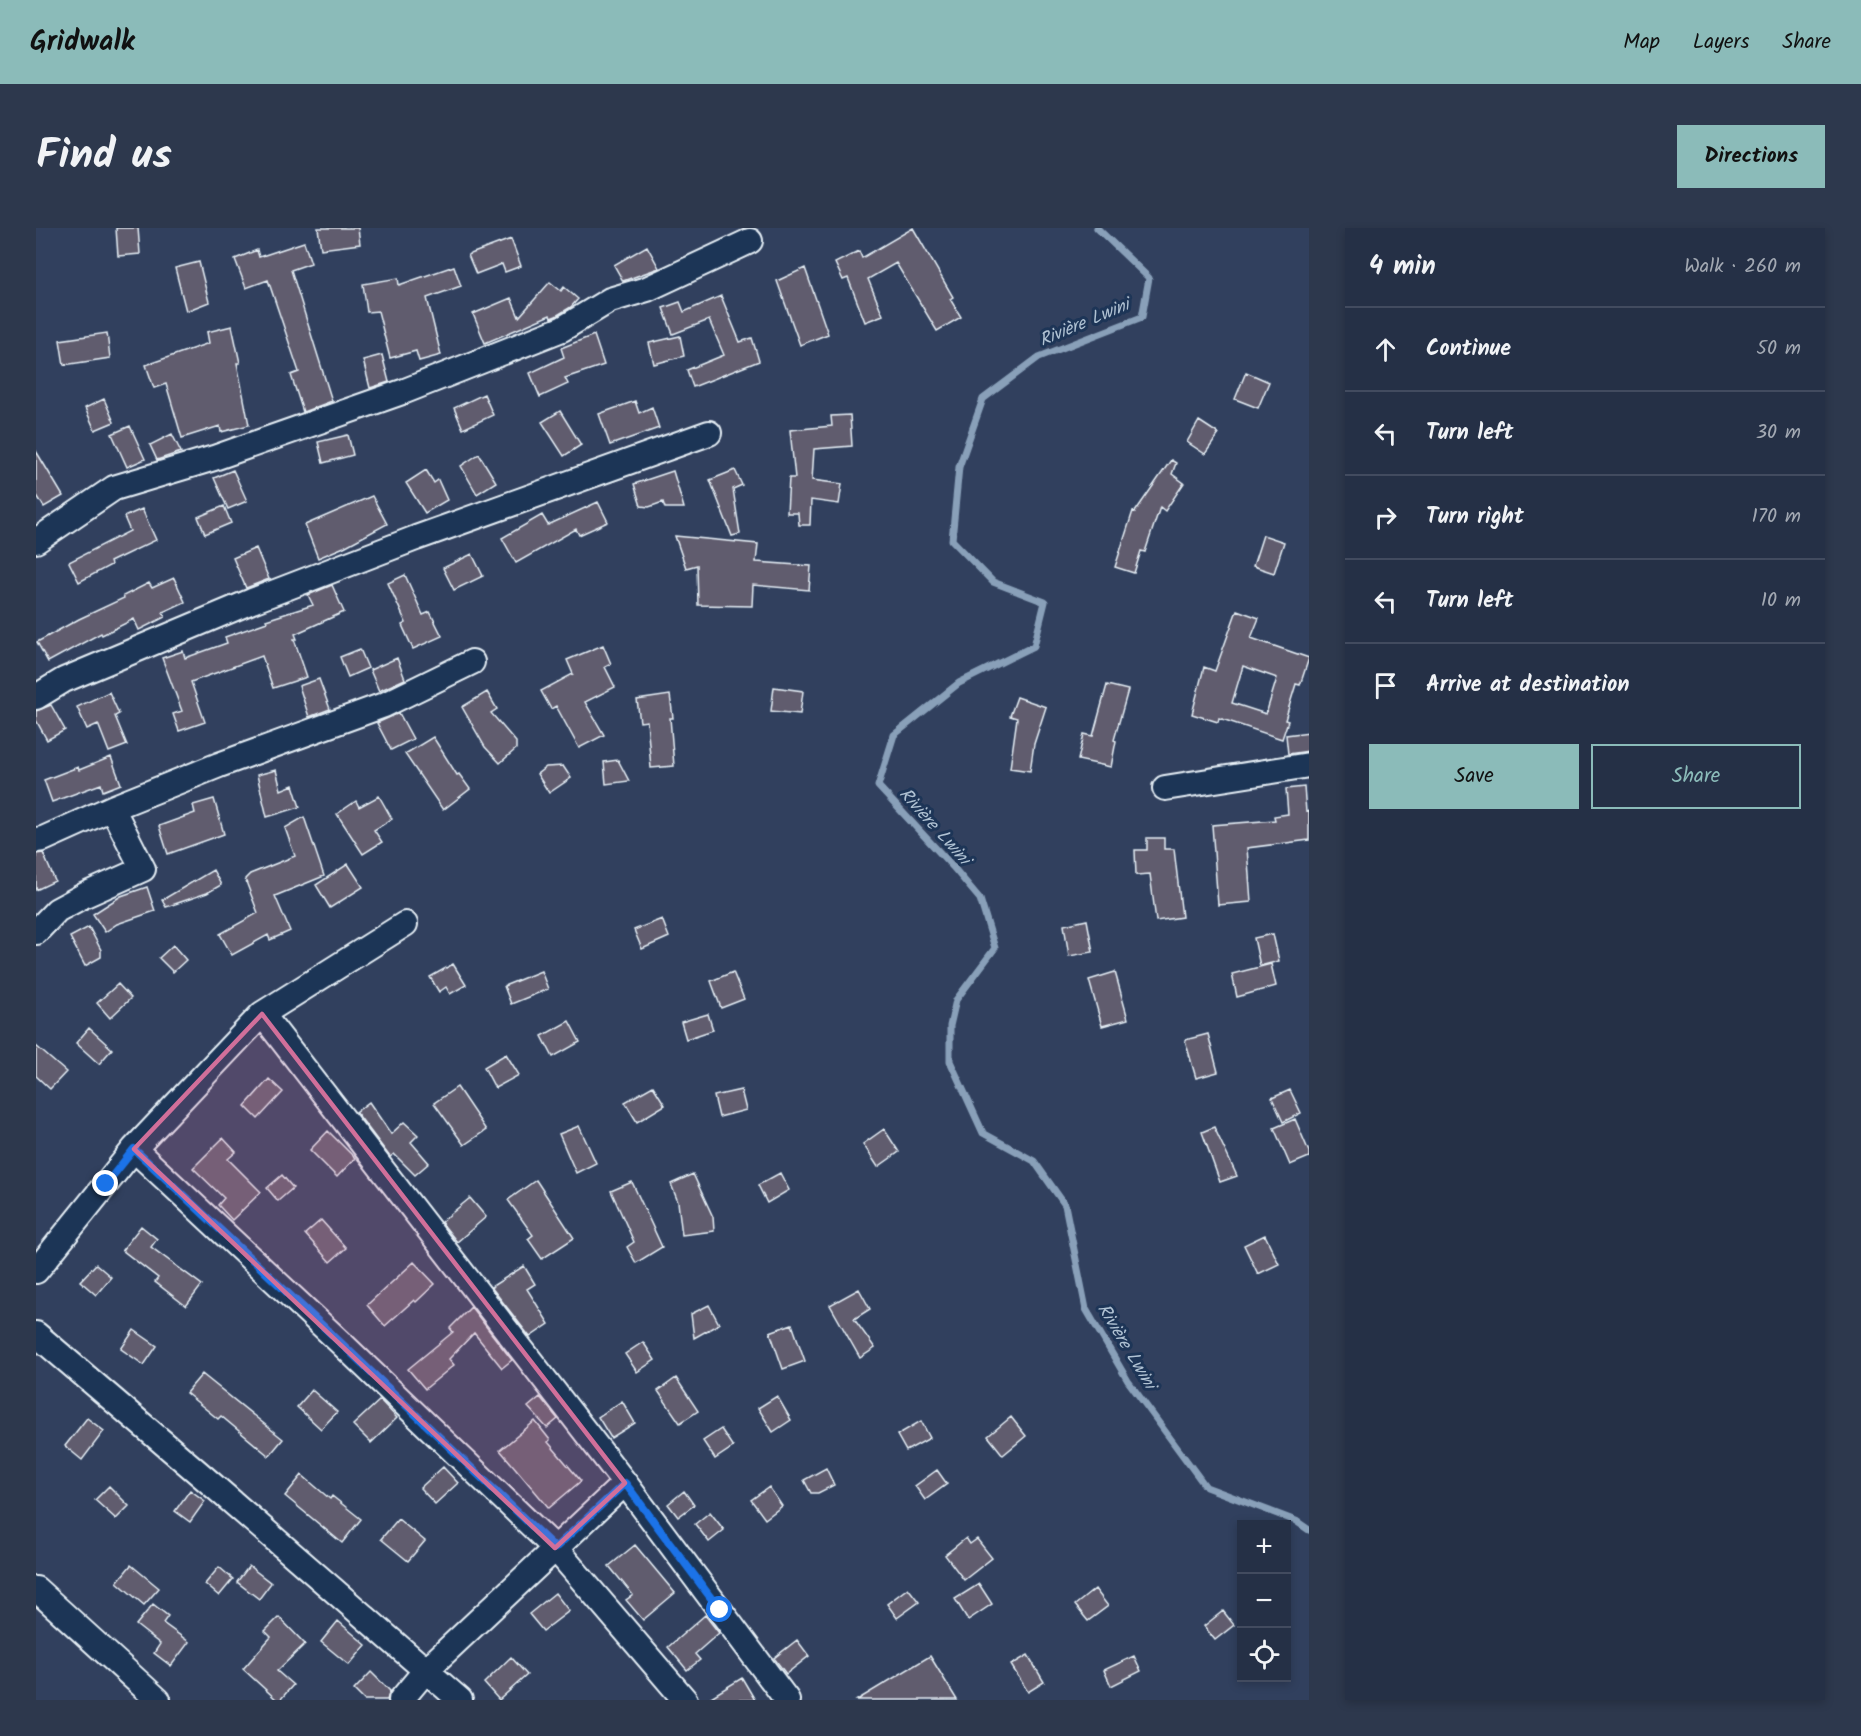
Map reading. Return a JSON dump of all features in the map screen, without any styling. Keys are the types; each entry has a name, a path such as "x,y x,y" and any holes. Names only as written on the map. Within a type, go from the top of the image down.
{"street":[{"path":"36,541 114,488 214,458 415,387 562,329 610,300 647,289 750,242"},
{"path":"36,697 64,680 252,601 416,538 709,433"},
{"path":"36,840 219,765 384,705 472,662"},
{"path":"1165,788 1309,765"},
{"path":"36,932 57,910 143,869 112,808"},
{"path":"36,1271 134,1149 262,1014 405,924"},
{"path":"262,1014 625,1483 787,1700"},
{"path":"134,1149 555,1548 685,1700"},
{"path":"36,1334 460,1700"},
{"path":"401,1700 426,1670 625,1483"},
{"path":"36,1590 158,1700"}],"highlighted area":[{"path":"262,1014 625,1483 555,1548 134,1149"}],"building":[{"path":"116,228 138,228 140,254 118,256"},
{"path":"318,228 358,228 360,244 321,249"},
{"path":"913,228 953,297 950,299 961,317 937,331 896,263 868,279 883,315 865,322 848,278 843,280 835,263 859,251 862,258"},
{"path":"511,239 521,266 505,272 502,264 476,274 468,255"},
{"path":"304,242 311,263 291,270 332,401 303,412 291,375 299,372 268,280 246,288 235,259 257,250 259,257"},
{"path":"647,246 659,268 623,281 614,265"},
{"path":"199,262 209,302 186,311 175,268"},
{"path":"454,266 461,286 427,298 441,355 419,361 416,351 390,358 378,311 367,312 363,284 398,278 399,285"},
{"path":"805,268 828,334 800,345 777,281"},
{"path":"550,282 561,291 564,287 578,299 571,307 556,316 551,318 550,315 485,343 473,314 511,298 519,317"},
{"path":"721,296 740,342 752,338 759,361 693,387 687,370 724,355 709,320 673,334 663,308 680,302 684,312"},
{"path":"232,326 249,425 221,432 220,426 182,438 166,384 154,388 146,365 209,343 207,332"},
{"path":"107,333 110,358 64,365 60,340"},
{"path":"594,335 604,365 565,378 568,384 540,397 530,373 564,357 561,348"},
{"path":"680,336 684,356 654,364 649,343"},
{"path":"382,355 389,382 370,388 363,360"},
{"path":"1246,372 1269,382 1258,408 1235,399"},
{"path":"484,394 493,415 463,429 454,408"},
{"path":"104,399 114,422 95,430 85,408"},
{"path":"635,401 639,413 652,407 659,428 610,445 599,414"},
{"path":"560,411 581,445 564,456 542,422"},
{"path":"850,415 852,446 814,449 812,480 842,484 839,504 811,500 810,525 799,525 798,513 787,513 789,478 795,478 790,430 832,426 831,416"},
{"path":"1199,421 1219,434 1205,454 1187,442"},
{"path":"130,426 145,459 127,467 112,434"},
{"path":"172,434 181,452 157,460 150,445"},
{"path":"348,435 353,455 323,463 318,442"},
{"path":"36,451 63,496 44,507 36,494"},
{"path":"479,454 496,482 477,494 461,466"},
{"path":"1171,460 1176,463 1172,474 1184,483 1165,511 1160,507 1145,552 1141,551 1134,573 1115,567 1133,511 1135,512"},
{"path":"233,470 247,501 228,509 214,478"},
{"path":"426,470 434,483 438,480 447,500 425,513 406,483"},
{"path":"735,470 742,485 733,489 740,534 732,536 710,480"},
{"path":"673,471 684,508 665,508 663,502 649,507 641,506 634,484"},
{"path":"372,496 387,524 318,558 305,525"},
{"path":"598,502 608,522 579,535 576,529 516,563 502,538 542,515 548,525"},
{"path":"224,506 231,523 205,534 198,517"},
{"path":"142,509 156,540 110,562 111,565 79,582 69,562 130,531 124,517"},
{"path":"1263,535 1284,542 1274,573 1253,566"},
{"path":"675,536 758,544 756,562 811,566 809,590 753,585 752,606 698,605 697,565 686,568"},
{"path":"256,548 269,579 246,588 233,558"},
{"path":"472,554 483,576 454,590 443,568"},
{"path":"405,575 423,615 430,612 442,636 413,649 402,625 406,623 388,583"},
{"path":"174,578 185,602 163,612 165,617 139,630 134,619 102,635 101,633 48,662 37,642 149,583 152,588"},
{"path":"332,585 344,612 295,634 297,639 294,639 307,677 273,688 262,656 191,682 205,722 179,731 173,714 182,711 162,658 183,651 185,658 227,643 225,637 267,622 266,620 313,605 308,595"},
{"path":"1237,610 1259,618 1251,638 1309,658 1300,685 1296,684 1282,739 1219,718 1218,722 1192,714 1204,667 1215,671","holes":["1243,666 1277,678 1266,714 1232,703"]},
{"path":"603,645 611,664 605,667 615,687 585,702 604,735 579,748 556,706 551,709 541,691 573,674 567,660"},
{"path":"360,649 368,668 348,677 340,657"},
{"path":"397,658 405,679 379,691 370,670"},
{"path":"319,679 330,709 309,717 299,686"},
{"path":"1107,685 1128,690 1114,740 1116,741 1111,767 1078,760 1084,734 1093,736"},
{"path":"774,687 803,691 800,714 771,711"},
{"path":"109,692 119,714 115,716 127,745 109,752 98,724 87,729 77,707"},
{"path":"487,692 497,709 491,713 516,742 516,749 500,763 485,747 462,707"},
{"path":"670,695 674,766 651,768 647,721 640,722 637,700"},
{"path":"1017,697 1046,707 1034,744 1030,771 1010,768 1017,718 1010,716"},
{"path":"51,705 65,730 47,740 36,720 36,711"},
{"path":"399,713 413,739 391,750 377,723"},
{"path":"1309,732 1309,751 1288,754 1286,735"},
{"path":"433,737 457,775 459,774 470,789 443,810 405,754"},
{"path":"111,757 121,784 103,791 101,784 52,802 44,780 78,767 79,770"},
{"path":"618,760 629,781 606,784 604,762"},
{"path":"563,766 571,778 549,793 537,774 546,767"},
{"path":"276,770 281,790 293,785 300,807 267,817 257,775"},
{"path":"1304,787 1306,812 1309,811 1309,840 1247,848 1251,902 1218,905 1212,825 1275,820 1274,816 1288,814 1286,789"},
{"path":"379,796 392,819 374,830 382,842 363,854 337,814 356,801 359,807"},
{"path":"214,799 224,834 168,854 159,826 195,813 193,805"},
{"path":"304,817 324,876 275,896 290,931 270,940 268,935 232,955 220,934 258,913 245,879 250,874 295,856 285,828"},
{"path":"1147,838 1164,838 1164,849 1174,849 1182,917 1156,921 1150,874 1136,875 1135,850 1147,850"},
{"path":"43,853 55,881 36,890 36,854"},
{"path":"348,864 363,887 330,908 316,885"},
{"path":"213,870 221,885 207,893 166,907 162,900"},
{"path":"147,887 155,911 117,924 105,932 93,914 121,896"},
{"path":"662,919 669,937 642,949 634,930"},
{"path":"1087,920 1093,952 1069,956 1064,925"},
{"path":"89,927 101,950 101,957 85,966 70,937"},
{"path":"1273,934 1279,961 1260,966 1254,938"},
{"path":"173,945 186,960 173,972 159,958"},
{"path":"453,964 466,985 450,994 446,987 439,992 430,977"},
{"path":"1271,964 1276,986 1237,997 1232,974"},
{"path":"541,971 548,989 511,1004 504,986"},
{"path":"733,972 744,999 721,1008 711,981"},
{"path":"1115,972 1128,1019 1102,1026 1089,980"},
{"path":"118,984 131,998 110,1018 97,1003"},
{"path":"708,1014 713,1030 686,1039 681,1022"},
{"path":"569,1021 580,1042 553,1057 542,1036"},
{"path":"89,1028 112,1049 99,1064 76,1043"},
{"path":"1208,1034 1218,1072 1196,1078 1185,1040"},
{"path":"36,1046 66,1072 50,1089 36,1076"},
{"path":"506,1054 519,1075 495,1088 484,1067"},
{"path":"269,1079 283,1092 258,1119 245,1106"},
{"path":"653,1086 665,1105 637,1122 625,1102"},
{"path":"457,1087 486,1130 464,1145 434,1103"},
{"path":"741,1090 746,1110 719,1117 714,1096"},
{"path":"1290,1090 1301,1113 1283,1122 1272,1098"},
{"path":"369,1102 391,1134 404,1122 418,1135 411,1142 429,1163 415,1175 394,1154 390,1157 356,1112"},
{"path":"1295,1119 1309,1157 1290,1165 1274,1128"},
{"path":"579,1126 596,1163 576,1173 559,1134"},
{"path":"1214,1127 1237,1176 1220,1182 1202,1132"},
{"path":"884,1129 899,1152 878,1167 863,1144"},
{"path":"328,1131 355,1158 337,1177 310,1150"},
{"path":"223,1138 236,1152 228,1159 261,1192 232,1220 218,1205 224,1198 193,1168"},
{"path":"780,1173 789,1190 767,1203 758,1185"},
{"path":"693,1174 713,1217 714,1231 682,1235 678,1202 671,1184"},
{"path":"282,1175 293,1188 278,1201 267,1188"},
{"path":"536,1180 574,1238 542,1259 528,1239 533,1235 508,1200"},
{"path":"632,1182 662,1247 636,1263 627,1247 634,1242 611,1191"},
{"path":"470,1198 486,1217 457,1242 441,1222"},
{"path":"321,1220 346,1248 330,1262 305,1234"},
{"path":"141,1226 157,1239 151,1247 202,1285 186,1306 155,1282 158,1278 122,1250"},
{"path":"1265,1235 1279,1264 1258,1274 1244,1245"},
{"path":"414,1262 435,1284 385,1326 367,1305"},
{"path":"96,1264 111,1277 96,1295 80,1281"},
{"path":"524,1266 535,1284 527,1289 549,1324 530,1337 491,1287"},
{"path":"859,1289 870,1309 854,1319 875,1348 860,1358 830,1305"},
{"path":"709,1305 719,1324 694,1338 691,1314"},
{"path":"471,1307 512,1360 502,1368 474,1333 449,1359 454,1365 425,1389 408,1369 453,1332 450,1328"},
{"path":"792,1324 805,1361 783,1369 770,1332"},
{"path":"134,1330 157,1346 144,1365 121,1349"},
{"path":"643,1342 655,1360 637,1372 625,1354"},
{"path":"202,1374 283,1439 269,1456 221,1416 218,1419 186,1393"},
{"path":"676,1378 698,1411 680,1423 658,1391"},
{"path":"312,1390 337,1412 321,1429 297,1407"},
{"path":"777,1396 791,1420 773,1432 758,1408"},
{"path":"540,1397 558,1419 547,1428 528,1407"},
{"path":"380,1400 397,1418 371,1443 353,1425"},
{"path":"622,1401 635,1423 611,1438 598,1417"},
{"path":"1011,1417 1026,1436 1003,1455 988,1436"},
{"path":"87,1418 104,1431 82,1460 65,1446"},
{"path":"535,1421 550,1440 548,1442 581,1481 549,1508 500,1450"},
{"path":"921,1421 930,1438 906,1451 897,1435"},
{"path":"721,1429 733,1447 715,1459 703,1441"},
{"path":"443,1467 458,1483 435,1504 420,1488"},
{"path":"826,1468 834,1485 818,1493 811,1493 804,1480"},
{"path":"937,1470 947,1484 925,1500 915,1486"},
{"path":"302,1475 330,1499 332,1496 361,1519 342,1543 285,1496"},
{"path":"109,1486 129,1506 116,1519 95,1500"},
{"path":"769,1487 782,1506 765,1519 751,1500"},
{"path":"190,1490 205,1501 190,1522 175,1511"},
{"path":"684,1491 694,1505 678,1517 668,1504"},
{"path":"710,1512 724,1530 709,1542 695,1524"},
{"path":"398,1519 425,1541 408,1561 381,1539"},
{"path":"966,1538 970,1544 977,1539 992,1558 964,1580 945,1555"},
{"path":"635,1545 675,1593 643,1620 626,1600 633,1595 609,1566"},
{"path":"131,1565 159,1588 144,1605 117,1582"},
{"path":"249,1566 271,1583 259,1599 237,1582"},
{"path":"219,1567 233,1579 219,1596 205,1584"},
{"path":"979,1584 992,1604 968,1620 955,1599"},
{"path":"908,1588 919,1602 897,1618 887,1604"},
{"path":"1095,1589 1108,1606 1088,1621 1075,1605"},
{"path":"555,1593 569,1611 543,1631 529,1614"},
{"path":"153,1604 168,1616 163,1623 189,1642 171,1666 154,1653 160,1644 136,1625"},
{"path":"1223,1611 1234,1625 1215,1640 1204,1626"},
{"path":"705,1615 719,1633 695,1654 700,1660 687,1670 668,1647"},
{"path":"279,1617 305,1644 277,1671 293,1685 280,1700 277,1700 243,1669 271,1637 265,1631"},
{"path":"338,1621 366,1645 349,1665 321,1642"},
{"path":"797,1640 809,1656 786,1674 774,1658"},
{"path":"1028,1655 1044,1682 1028,1692 1011,1665"},
{"path":"930,1656 957,1700 857,1700"},
{"path":"1134,1656 1141,1671 1111,1686 1104,1670"},
{"path":"511,1657 527,1675 499,1700 484,1683"},
{"path":"371,1672 390,1691 387,1700 364,1700 354,1690"},
{"path":"742,1678 755,1700 706,1700"}],"waterway":[{"name":"Rivière Lwini","path":"1097,228 1149,278 1142,317 1039,357 983,399 959,467 952,540 993,582 1045,602 1034,646 959,683 894,735 878,786 980,899 995,948 956,1000 950,1026 950,1061 983,1133 1034,1161 1065,1205 1086,1309 1128,1381 1206,1487 1296,1521 1309,1530"}],"route":[{"path":"106,1184 134,1149 555,1548 625,1483 720,1610"}]}
